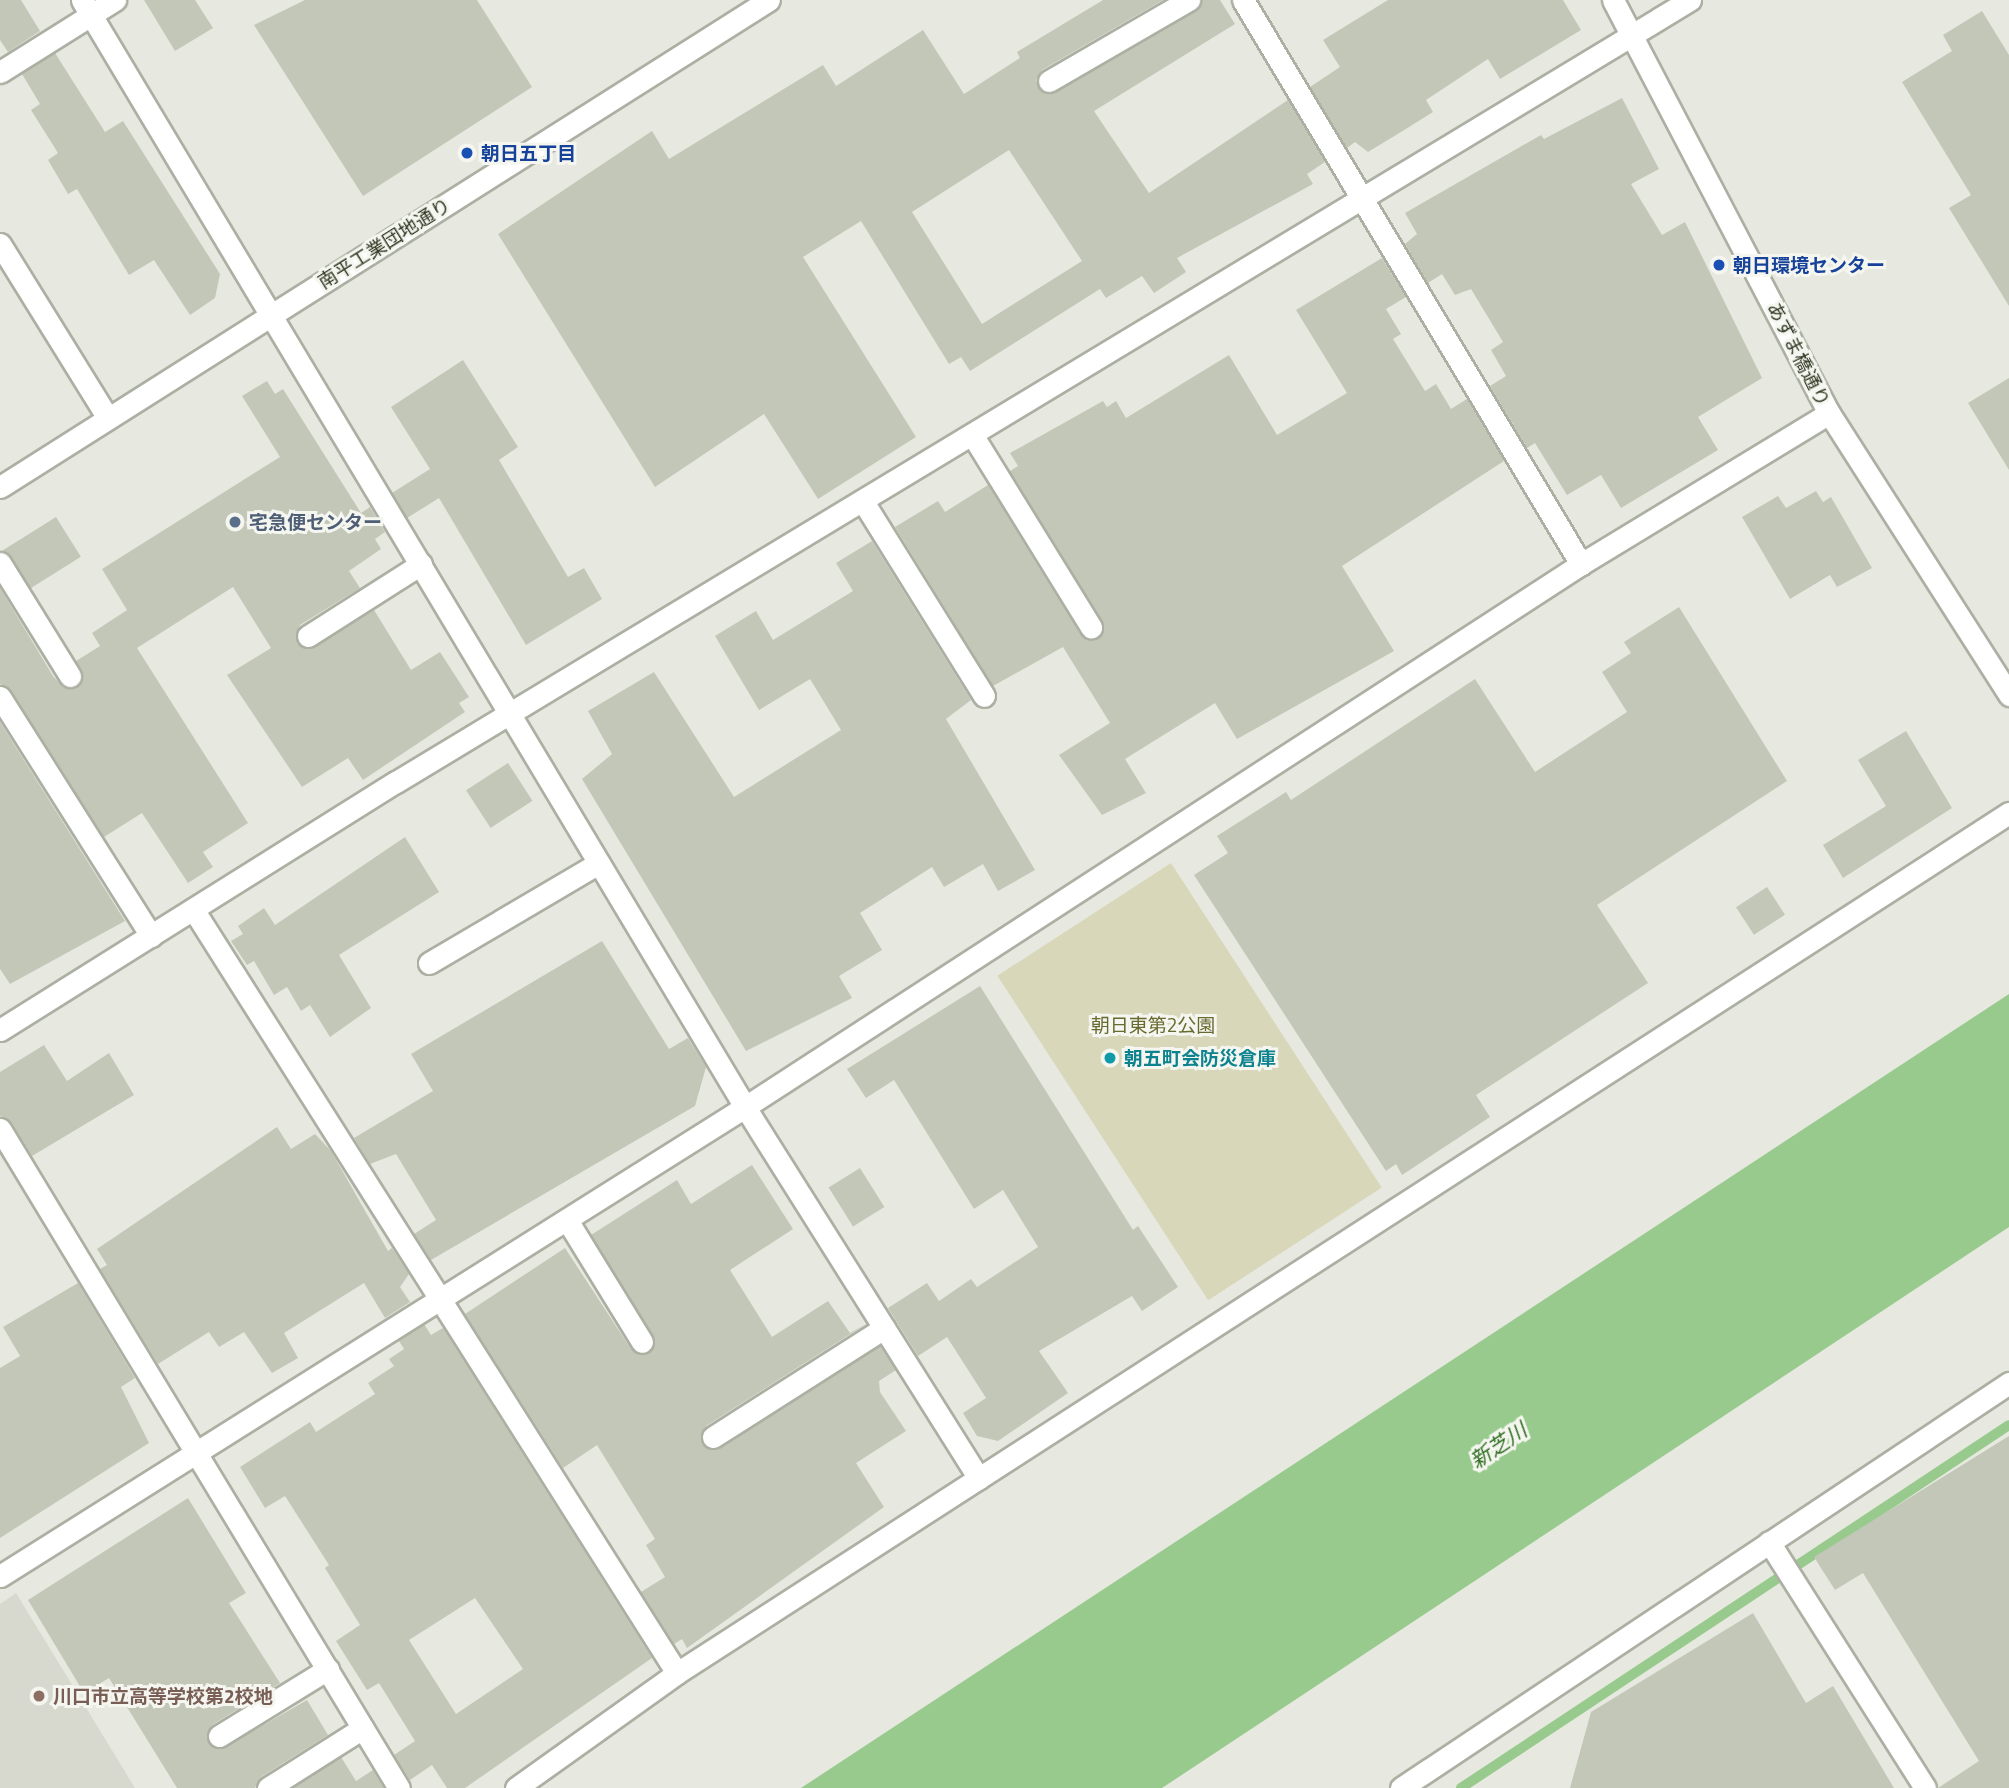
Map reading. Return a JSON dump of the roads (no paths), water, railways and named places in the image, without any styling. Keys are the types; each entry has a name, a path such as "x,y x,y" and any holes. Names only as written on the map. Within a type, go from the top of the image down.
{"street":[{"path":"0,72 87,8 115,0"},
{"name":"南平工業団地通り","path":"0,487 769,0"},
{"path":"1049,81 1189,0"},
{"path":"1243,0 1361,202 1581,564"},
{"name":"あずま橋通り","path":"1613,0 1634,34 1829,413 2009,695"},
{"path":"0,1030 510,715 1361,202 1690,0"},
{"path":"87,8 746,1107 979,1478"},
{"path":"0,244 8,273 108,418"},
{"path":"0,1576 746,1107 1581,564 1829,413"},
{"path":"973,436 1091,627"},
{"path":"864,503 984,696"},
{"path":"0,563 70,676"},
{"path":"307,636 421,564"},
{"path":"0,697 151,936"},
{"path":"516,1788 677,1673 2009,813"},
{"path":"429,963 599,863"},
{"path":"193,909 442,1298 677,1673"},
{"path":"0,1129 198,1451 399,1788"},
{"path":"567,1220 642,1342"},
{"path":"713,1437 884,1328"},
{"path":"1401,1788 2009,1383"},
{"path":"1769,1542 1925,1788"},
{"path":"219,1736 328,1669"},
{"path":"268,1788 363,1728"}],"water":[{"name":"新芝川","path":"2009,994 2009,1227 1162,1788 801,1788"}],"waterway":[{"path":"1461,1788 2009,1425"}],"place":[{"name":"朝日五丁目","path":"467,153"},
{"name":"朝日環境センター","path":"1719,265"},
{"name":"宅急便センター","path":"235,522"},
{"name":"朝五町会防災倉庫","path":"1110,1058"},
{"name":"川口市立高等学校第2校地","path":"39,1696"}],"park label":[{"name":"朝日東第2公園","path":"1153,1025"}]}
